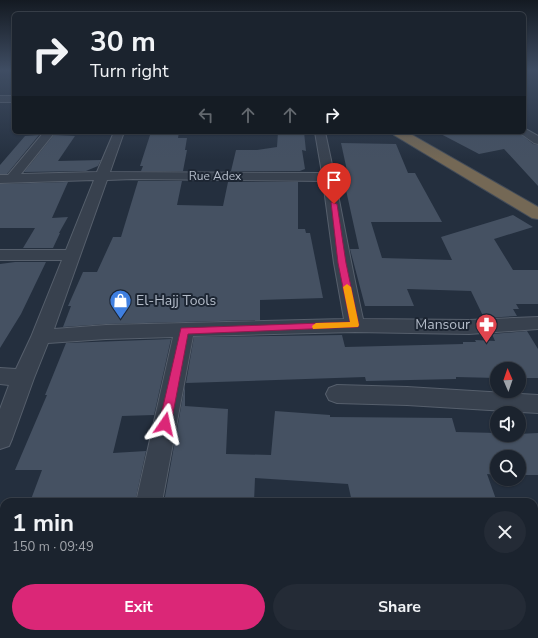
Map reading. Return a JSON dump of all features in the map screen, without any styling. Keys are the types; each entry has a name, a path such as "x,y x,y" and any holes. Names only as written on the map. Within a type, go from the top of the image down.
{"highway":[{"path":"401,134 538,214"},
{"path":"421,134 538,200"}],"street":[{"path":"526,132 538,141"},
{"path":"6,179 48,134"},
{"path":"0,439 23,378 41,337 118,134"},
{"path":"320,134 329,178 342,263 355,325"},
{"name":"Rue Adex","path":"6,179 101,176 225,175 329,178"},
{"path":"0,254 72,255"},
{"path":"41,337 106,332 355,325 469,327 538,323"},
{"path":"150,498 184,331"},
{"path":"0,376 23,378"},
{"path":"337,394 407,396 538,404"}],"building":[{"path":"150,134 179,134 178,138 187,138 185,150 187,150 183,171 141,171 143,166 140,166"},
{"path":"278,134 304,134 306,151 302,150 305,169 300,171 231,171 236,150 257,150 277,147"},
{"path":"441,134 520,134 533,144 538,145 538,186 504,149 479,154"},
{"path":"39,135 7,174 0,174 0,165 25,136"},
{"path":"54,135 75,136 58,161 101,160 98,166 86,171 24,172"},
{"path":"341,143 396,144 408,173 415,173 442,222 371,222 382,258 452,260 441,237 513,215 533,227 494,239 513,270 538,270 538,304 516,304 519,309 513,309 517,316 484,318 471,291 407,289 414,306 365,306 350,249 359,249 344,181 349,180"},
{"path":"138,181 182,181 177,205 223,206 228,182 298,182 298,229 305,229 306,233 310,233 323,298 260,300 260,320 106,324 63,327 71,306 68,306 83,272 97,272 113,237 121,237"},
{"path":"68,182 52,218 68,217 53,248 23,248 35,228 0,228 0,184"},
{"path":"15,262 46,262 21,314 0,348 0,264"},
{"path":"527,331 538,349 538,378 526,378 526,362 490,362 490,378 456,377 456,379 366,381 365,377 186,383 194,337 342,335 345,347 463,344 463,342 476,342 475,340 495,341 492,334"},
{"path":"171,339 154,415 122,416 113,453 146,451 136,498 32,498 42,470 15,470 47,395 45,395 66,343"},
{"path":"185,385 185,406 228,409 226,454 271,455 275,411 330,415 330,417 452,418 456,432 490,433 490,442 526,442 526,434 538,433 538,475 526,475 526,450 490,450 490,474 487,474 490,486 496,498 351,498 348,484 255,478 254,498 165,498"}],"slow traffic":[{"path":"316,326 355,325 347,287"}],"place":[{"name":"El-Hajj Tools","path":"120,320"},
{"name":"Mansour","path":"486,344"}],"route":[{"path":"165,424 184,331 355,325 342,263 334,204"}]}
